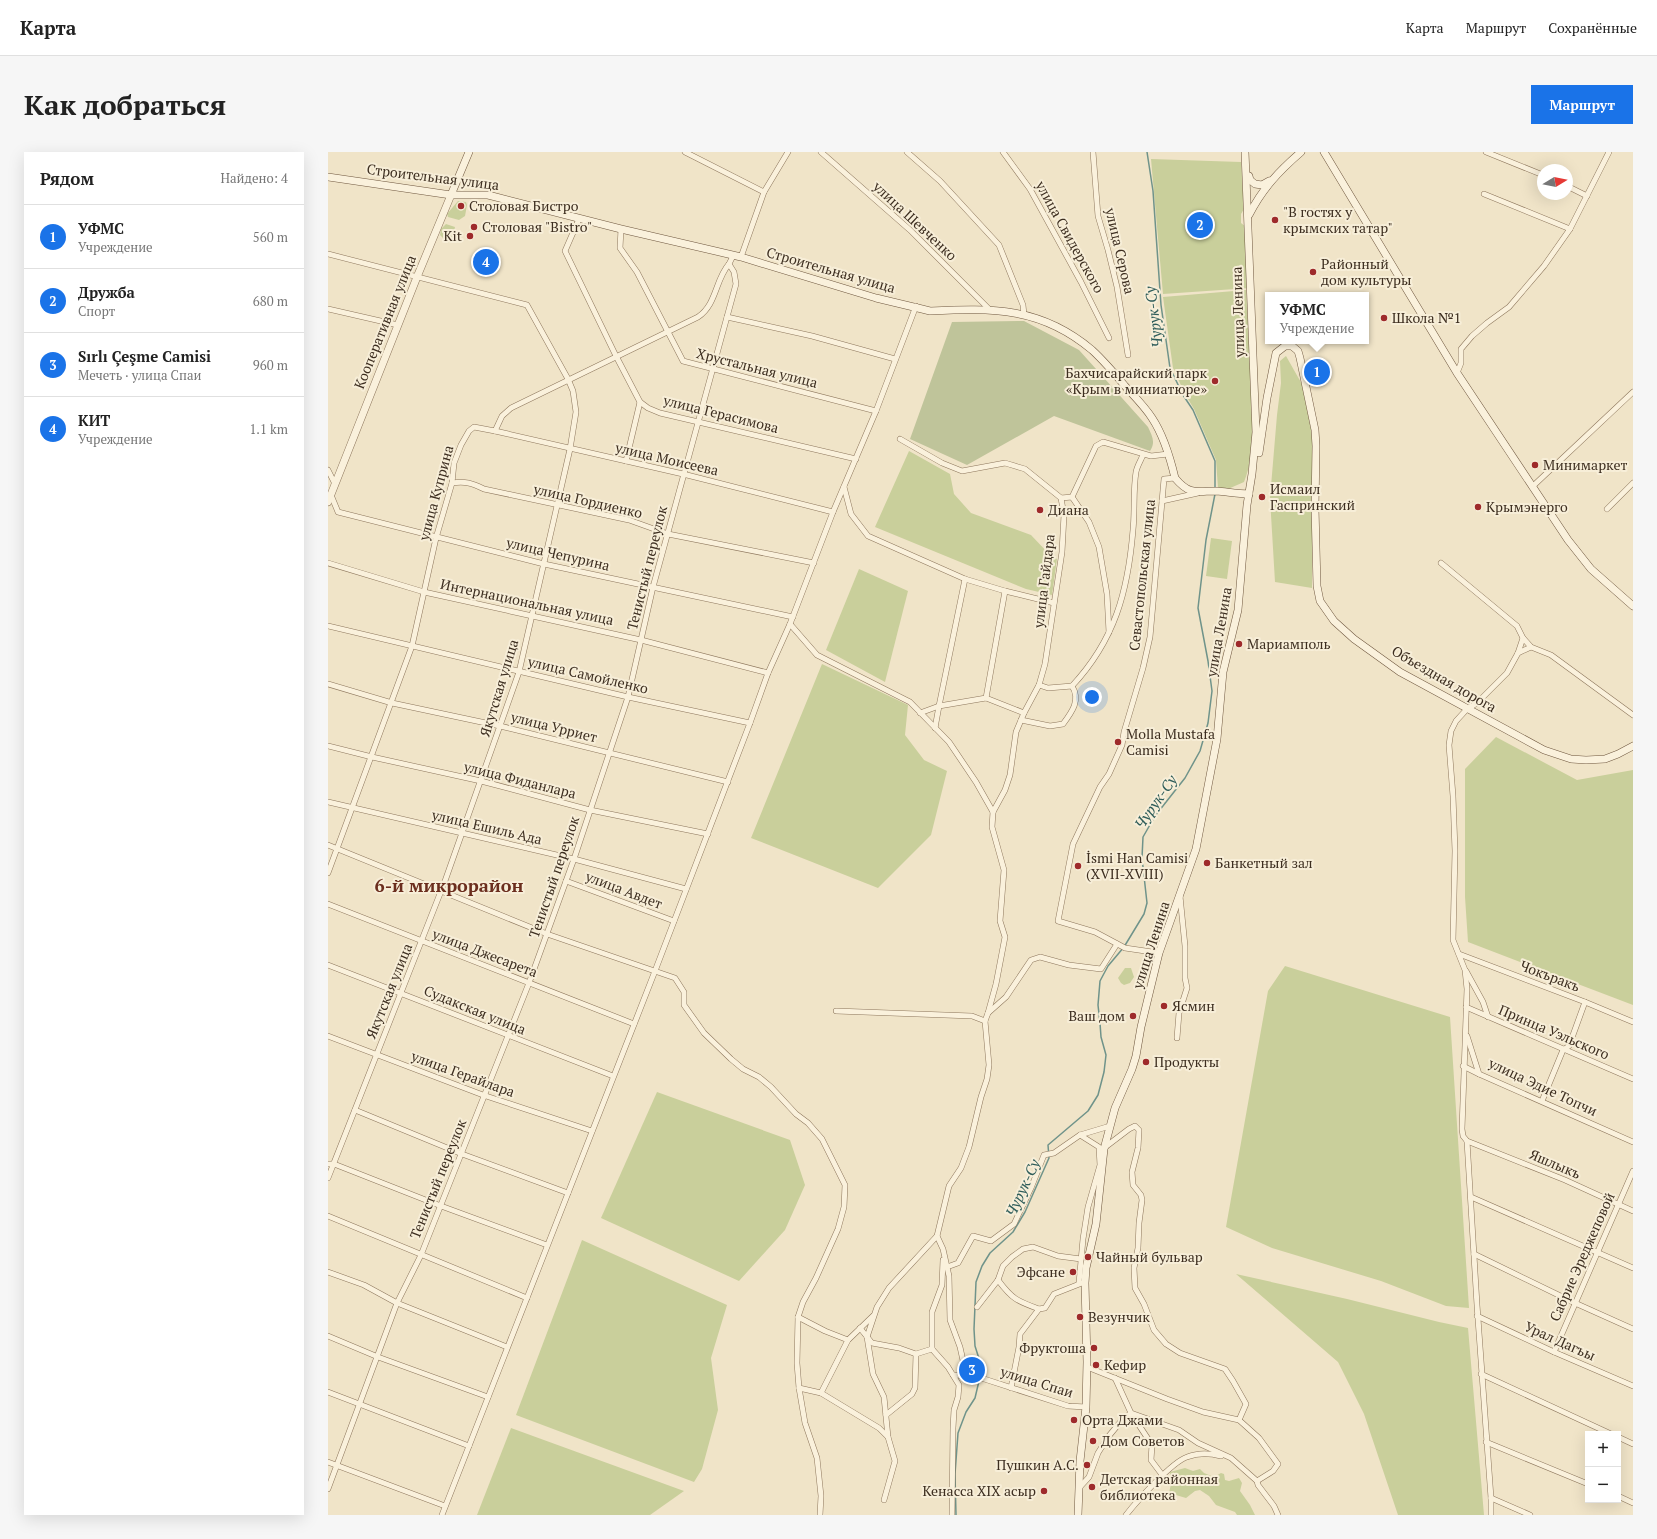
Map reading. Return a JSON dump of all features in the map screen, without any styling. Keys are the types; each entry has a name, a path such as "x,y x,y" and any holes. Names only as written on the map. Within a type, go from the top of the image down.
{"main road":[{"name":"Кооперативная улица","path":"329,498 417,277 469,152"},
{"name":"улица Ленина","path":"1078,1515 1078,1489 1086,1407 1087,1367 1082,1283 1096,1224 1104,1149 1110,1126 1136,1056 1140,1027 1159,953 1196,850 1217,739 1223,672 1238,610 1256,432 1246,152"},
{"path":"1249,215 1257,198 1271,180 1301,152"},
{"path":"1324,152 1457,373 1568,540 1591,569 1633,606"},
{"path":"1247,170 1250,180 1254,184 1262,185 1271,180"},
{"name":"Строительная улица","path":"328,177 452,195 488,195 579,219 741,257 876,298 930,310 975,308 1006,311 1052,324 1074,336 1093,351 1152,418 1160,432 1175,478"},
{"name":"Объездная дорога","path":"1252,474 1258,455 1276,353 1285,346 1292,346 1298,351 1300,358 1315,430 1317,586 1320,601 1334,621 1360,643 1400,672 1544,750 1571,759 1586,760 1605,759 1633,746"},
{"path":"1175,478 1188,489 1198,493 1215,491 1249,494"}],"street":[{"path":"685,152 764,192"},
{"path":"741,257 764,192 788,152"},
{"name":"улица Шевченко","path":"821,152 910,230 990,310"},
{"path":"907,152 940,181 999,245 1023,305 1024,315"},
{"name":"улица Свидерского","path":"1003,152 1030,188 1081,282 1109,338"},
{"name":"улица Серова","path":"1092,152 1098,216 1117,287 1128,355"},
{"path":"1486,152 1537,173"},
{"path":"1457,373 1461,363 1461,349 1477,332 1514,301 1544,266 1570,229 1609,152"},
{"path":"1573,189 1587,196"},
{"path":"1484,194 1570,229"},
{"path":"579,219 565,250 640,402 626,461"},
{"name":"Хрустальная улица","path":"621,229 620,248 637,272 683,361 876,411"},
{"name":"Якутская улица","path":"328,254 527,305 568,379 574,395 576,412 570,449 519,672 442,890 356,1110 331,1164 328,1178"},
{"path":"495,431 505,412 568,379 698,317 708,308 724,270 733,256"},
{"name":"Тенистый переулок","path":"328,1489 397,1303 421,1254 441,1206 462,1154 483,1095 529,983 574,859 610,753 628,697 653,587 736,284 734,272 729,264"},
{"path":"442,1515 674,922 768,673 793,617 833,512 876,411 916,306"},
{"path":"328,309 398,325"},
{"path":"727,317 812,336 895,359"},
{"path":"1532,487 1633,392"},
{"name":"улица Герасимова","path":"640,402 648,408 660,413 856,459"},
{"name":"улица Куприна","path":"328,873 412,646 436,538 452,483 454,462 461,445 471,429 477,427 495,431"},
{"name":"улица Моисеева","path":"495,431 683,474 833,512"},
{"path":"900,439 942,463 962,470 1005,464 1025,469 1061,498 1072,497"},
{"path":"1072,497 1096,446 1103,442 1143,455 1151,456 1168,454"},
{"path":"1039,685 1048,688 1072,686 1088,669 1109,634 1125,589 1133,531 1136,471 1143,455"},
{"path":"328,470 335,484"},
{"name":"Севастопольская улица","path":"1159,953 1121,946 1095,932 1058,921 1073,844 1100,788 1109,774 1122,745 1124,732 1143,668 1150,637 1164,479 1175,478"},
{"name":"улица Гордиенко","path":"452,483 463,481 471,482 484,489 557,506 629,520 668,534 814,563"},
{"path":"1607,509 1633,483"},
{"path":"844,487 851,514 868,536 965,579 1005,591 1054,602"},
{"path":"1162,501 1198,493"},
{"path":"1072,497 1089,522 1099,546 1107,594 1109,634"},
{"name":"улица Чепурина","path":"329,498 338,512 436,538 544,564 793,617"},
{"name":"улица Гайдара","path":"993,812 1005,790 1010,775 1016,732 1039,685 1045,664 1062,552 1064,515 1061,498"},
{"name":"Интернациональная улица","path":"328,563 424,592 640,640 768,673"},
{"path":"1441,563 1517,626 1522,638 1531,647 1551,655 1633,714"},
{"path":"935,728 965,579"},
{"path":"986,698 1005,591"},
{"path":"790,624 817,655 910,702 949,742 976,782 993,812 992,827 1004,870 1000,921 1005,938 996,984 985,1021 989,1065 987,1079 981,1097 969,1148 961,1168 949,1186 937,1236 889,1288 877,1307 867,1337 873,1374 884,1397 888,1437 895,1461 884,1500"},
{"name":"улица Самойленко","path":"328,626 519,672 750,723"},
{"path":"1488,1017 1484,1002 1465,970 1453,940 1455,851 1449,745 1451,731 1456,721 1507,673 1518,653 1522,638"},
{"path":"1518,653 1531,647"},
{"name":"улица Урриет","path":"328,684 392,703 500,726 728,782"},
{"path":"1021,720 1050,726 1063,724 1071,713 1076,701 1075,692 1072,686"},
{"path":"920,713 939,706 986,698 1024,713"},
{"name":"улица Фиданлара","path":"328,746 481,781 590,810 708,834"},
{"name":"улица Ешиль Ада","path":"328,802 574,859 686,889"},
{"path":"328,844 547,934 675,978 684,992 684,1005 704,1033 731,1059 771,1087 796,1114 808,1123 822,1139 845,1185 844,1207 838,1229 816,1278 803,1302 798,1317 797,1363 799,1388 805,1423 817,1458 821,1496 820,1515"},
{"name":"улица Авдет","path":"566,881 674,922"},
{"path":"1177,1038 1179,1013 1187,988 1185,978 1185,946 1180,896"},
{"name":"улица Джесарета","path":"328,904 634,1024"},
{"path":"988,1013 1006,997 1031,960 1040,957 1069,965 1101,969 1121,946"},
{"name":"Чокъракъ","path":"1459,954 1586,1002 1633,1022"},
{"name":"Судакская улица","path":"328,965 613,1076"},
{"path":"1465,970 1467,989 1466,1033 1463,1066 1462,1129 1463,1136 1467,1141 1477,1316 1491,1515"},
{"path":"1542,1102 1563,1050 1569,1046 1586,1002"},
{"name":"Принца Уэльского","path":"1466,1007 1633,1079"},
{"path":"836,1011 972,1016 985,1021"},
{"name":"улица Эдие Топчи","path":"1466,1033 1480,1074 1633,1142"},
{"name":"улица Герайлара","path":"328,1036 483,1095 592,1131"},
{"path":"1463,1066 1480,1074"},
{"path":"356,1110 462,1154 568,1193"},
{"path":"947,1267 958,1263 973,1236 991,1241 1014,1224 1027,1199 1044,1155 1054,1153 1080,1135 1110,1126"},
{"path":"1104,1149 1129,1129 1135,1126 1139,1130 1138,1148 1132,1172 1133,1185 1141,1195 1142,1200 1138,1223 1138,1248 1134,1268 1135,1288 1144,1304 1154,1330 1166,1344 1180,1353 1225,1369 1246,1404 1239,1420"},
{"path":"998,1280 1008,1295 1039,1309 1045,1308 1054,1294 1082,1283 1081,1259 1088,1207 1100,1165 1099,1147 1080,1135"},
{"name":"Яшлыкъ","path":"1467,1141 1565,1180 1633,1211"},
{"path":"331,1164 547,1245"},
{"name":"Сабрие Эреджеповой","path":"1554,1352 1633,1171"},
{"path":"1471,1197 1633,1268"},
{"path":"328,1216 527,1298"},
{"path":"937,1236 943,1250 949,1276 950,1320 960,1347 966,1374"},
{"path":"978,1307 998,1280 1003,1266 1023,1249 1033,1247 1058,1256 1081,1259"},
{"path":"943,1250 942,1285 932,1312 932,1349 948,1368 958,1385 958,1397 954,1410 953,1428 952,1515"},
{"path":"1474,1254 1575,1303 1633,1329"},
{"path":"328,1272 364,1285 397,1303 507,1348"},
{"path":"1011,1388 1020,1334 1039,1309"},
{"path":"822,1393 848,1340 873,1316"},
{"name":"Урал Дагъы","path":"1477,1316 1554,1352 1633,1386"},
{"path":"798,1317 825,1332 848,1340"},
{"path":"860,1328 872,1343 899,1348 916,1354 932,1349"},
{"path":"328,1336 378,1357 488,1397"},
{"path":"886,1415 912,1394 915,1388 916,1354"},
{"path":"1087,1367 1167,1400 1203,1412 1239,1420 1259,1438 1278,1464 1273,1471 1257,1481"},
{"name":"улица Спаи","path":"953,1375 966,1374 1068,1406 1086,1407"},
{"path":"1481,1374 1604,1431"},
{"path":"1115,1378 1131,1413 1152,1444 1151,1460 1163,1476"},
{"path":"799,1388 822,1393 879,1428 888,1437"},
{"path":"328,1392 469,1446"},
{"path":"1131,1413 1179,1430 1198,1444 1231,1458 1257,1481 1258,1485 1274,1506 1278,1515"},
{"path":"1078,1489 1089,1476 1098,1453 1108,1437 1122,1420 1131,1413"},
{"path":"1621,1438 1633,1444"},
{"path":"1486,1442 1585,1483"},
{"path":"1126,1515 1163,1476 1186,1457 1213,1454 1231,1458"},
{"path":"328,1462 445,1506"},
{"path":"1621,1497 1633,1503"},
{"path":"1491,1498 1530,1515"},
{"path":"1132,1515 1133,1506"}],"green space":[{"path":"1151,159 1241,162 1244,209 1241,214 1241,223 1246,227 1250,288 1163,294"},
{"path":"458,201 466,202 467,205 465,216 459,220 448,217 447,214"},
{"path":"446,224 455,227 452,240 448,243 440,235 441,229"},
{"name":"Бахчисарайский парк «Крым в миниатюре»","path":"1246,290 1253,418 1251,457 1244,482 1228,489 1218,488 1216,460 1194,409 1173,368 1163,297"},
{"path":"1024,321 1079,350 1148,427 1153,442 1150,451 1054,416 967,465 910,439 952,322"},
{"path":"1286,356 1303,386 1312,433 1312,588 1275,582 1270,498 1281,383 1280,361"},
{"path":"909,451 950,474 954,494 971,513 1031,535 1049,554 1057,559 1052,595 1026,589 875,527"},
{"path":"1211,538 1232,541 1227,579 1206,576"},
{"path":"859,569 908,591 885,682 826,650"},
{"path":"822,664 908,705 905,735 924,760 947,771 931,835 878,888 751,838"},
{"path":"1496,737 1577,780 1633,770 1633,1005 1468,942 1465,897 1465,769"},
{"path":"1285,966 1450,1017 1469,1308 1446,1306 1381,1281 1272,1248 1226,1227 1268,991"},
{"path":"1125,968 1131,968 1134,977 1130,983 1124,985 1118,978"},
{"path":"657,1092 790,1140 805,1185 785,1230 739,1281 601,1218"},
{"path":"582,1240 727,1305 711,1358 718,1410 702,1469 694,1482 516,1415"},
{"path":"1236,1274 1468,1328 1484,1515 1398,1515 1364,1414 1338,1362"},
{"path":"511,1428 684,1491 650,1515 477,1515"},
{"path":"1185,1468 1193,1471 1200,1469 1204,1473 1214,1477 1221,1473 1224,1474 1225,1480 1229,1481 1239,1478 1242,1483 1240,1491 1255,1515 1237,1515 1235,1512 1216,1505 1209,1496 1200,1490 1195,1491 1186,1498 1169,1493 1171,1484 1170,1472"}],"waterway":[{"name":"Чурук-Су","path":"1147,152 1153,191 1161,305 1170,368 1183,395 1193,410 1215,461 1215,488"},
{"name":"Чурук-Су","path":"980,1374 981,1365 975,1346 974,1329 976,1282 982,1266 990,1253 1013,1232 1025,1212 1049,1158 1048,1145 1088,1111 1098,1095 1104,1072 1106,1055 1101,1037 1098,1005 1100,981 1108,966 1124,947 1144,914 1147,903 1142,858 1143,837 1155,816 1185,778 1200,751 1208,723 1212,691 1198,608 1206,540 1215,494"},
{"name":"Чурук-Су","path":"956,1515 955,1474 958,1433 966,1412 975,1398 979,1381"}],"place":[{"name":"Столовая Бистро","path":"461,206"},
{"name":"\"В гостях у крымских татар\"","path":"1275,220"},
{"name":"Дружба","path":"1200,225"},
{"name":"Столовая \"Bistro\"","path":"474,227"},
{"name":"Kit","path":"470,236"},
{"name":"КИТ","path":"486,262"},
{"name":"Районный дом культуры","path":"1313,272"},
{"name":"Школа №1","path":"1384,318"},
{"name":"УФМС","path":"1317,372"},
{"name":"Бахчисарайский парк «Крым в миниатюре»","path":"1215,381"},
{"name":"Минимаркет","path":"1535,465"},
{"name":"Исмаил Гаспринский","path":"1262,497"},
{"name":"Крымэнерго","path":"1478,507"},
{"name":"Диана","path":"1040,510"},
{"name":"Мариамполь","path":"1239,644"},
{"name":"Molla Mustafa Camisi","path":"1118,742"},
{"name":"Банкетный зал","path":"1207,863"},
{"name":"İsmi Han Camisi (XVII-XVIII)","path":"1078,866"},
{"name":"Ясмин","path":"1164,1006"},
{"name":"Ваш дом","path":"1133,1016"},
{"name":"Продукты","path":"1146,1062"},
{"name":"Чайный бульвар","path":"1088,1257"},
{"name":"Эфсане","path":"1073,1272"},
{"name":"Везунчик","path":"1080,1317"},
{"name":"Фруктоша","path":"1094,1348"},
{"name":"Кефир","path":"1096,1365"},
{"name":"Sırlı Çeşme Camisi","path":"972,1370"},
{"name":"Орта Джами","path":"1074,1420"},
{"name":"Дом Советов","path":"1093,1441"},
{"name":"Пушкин А.С.","path":"1087,1465"},
{"name":"Детская районная библиотека","path":"1092,1487"},
{"name":"Кенасса XIX асыр","path":"1044,1491"}],"district":[{"name":"6-й микрорайон","path":"449,886"}]}
